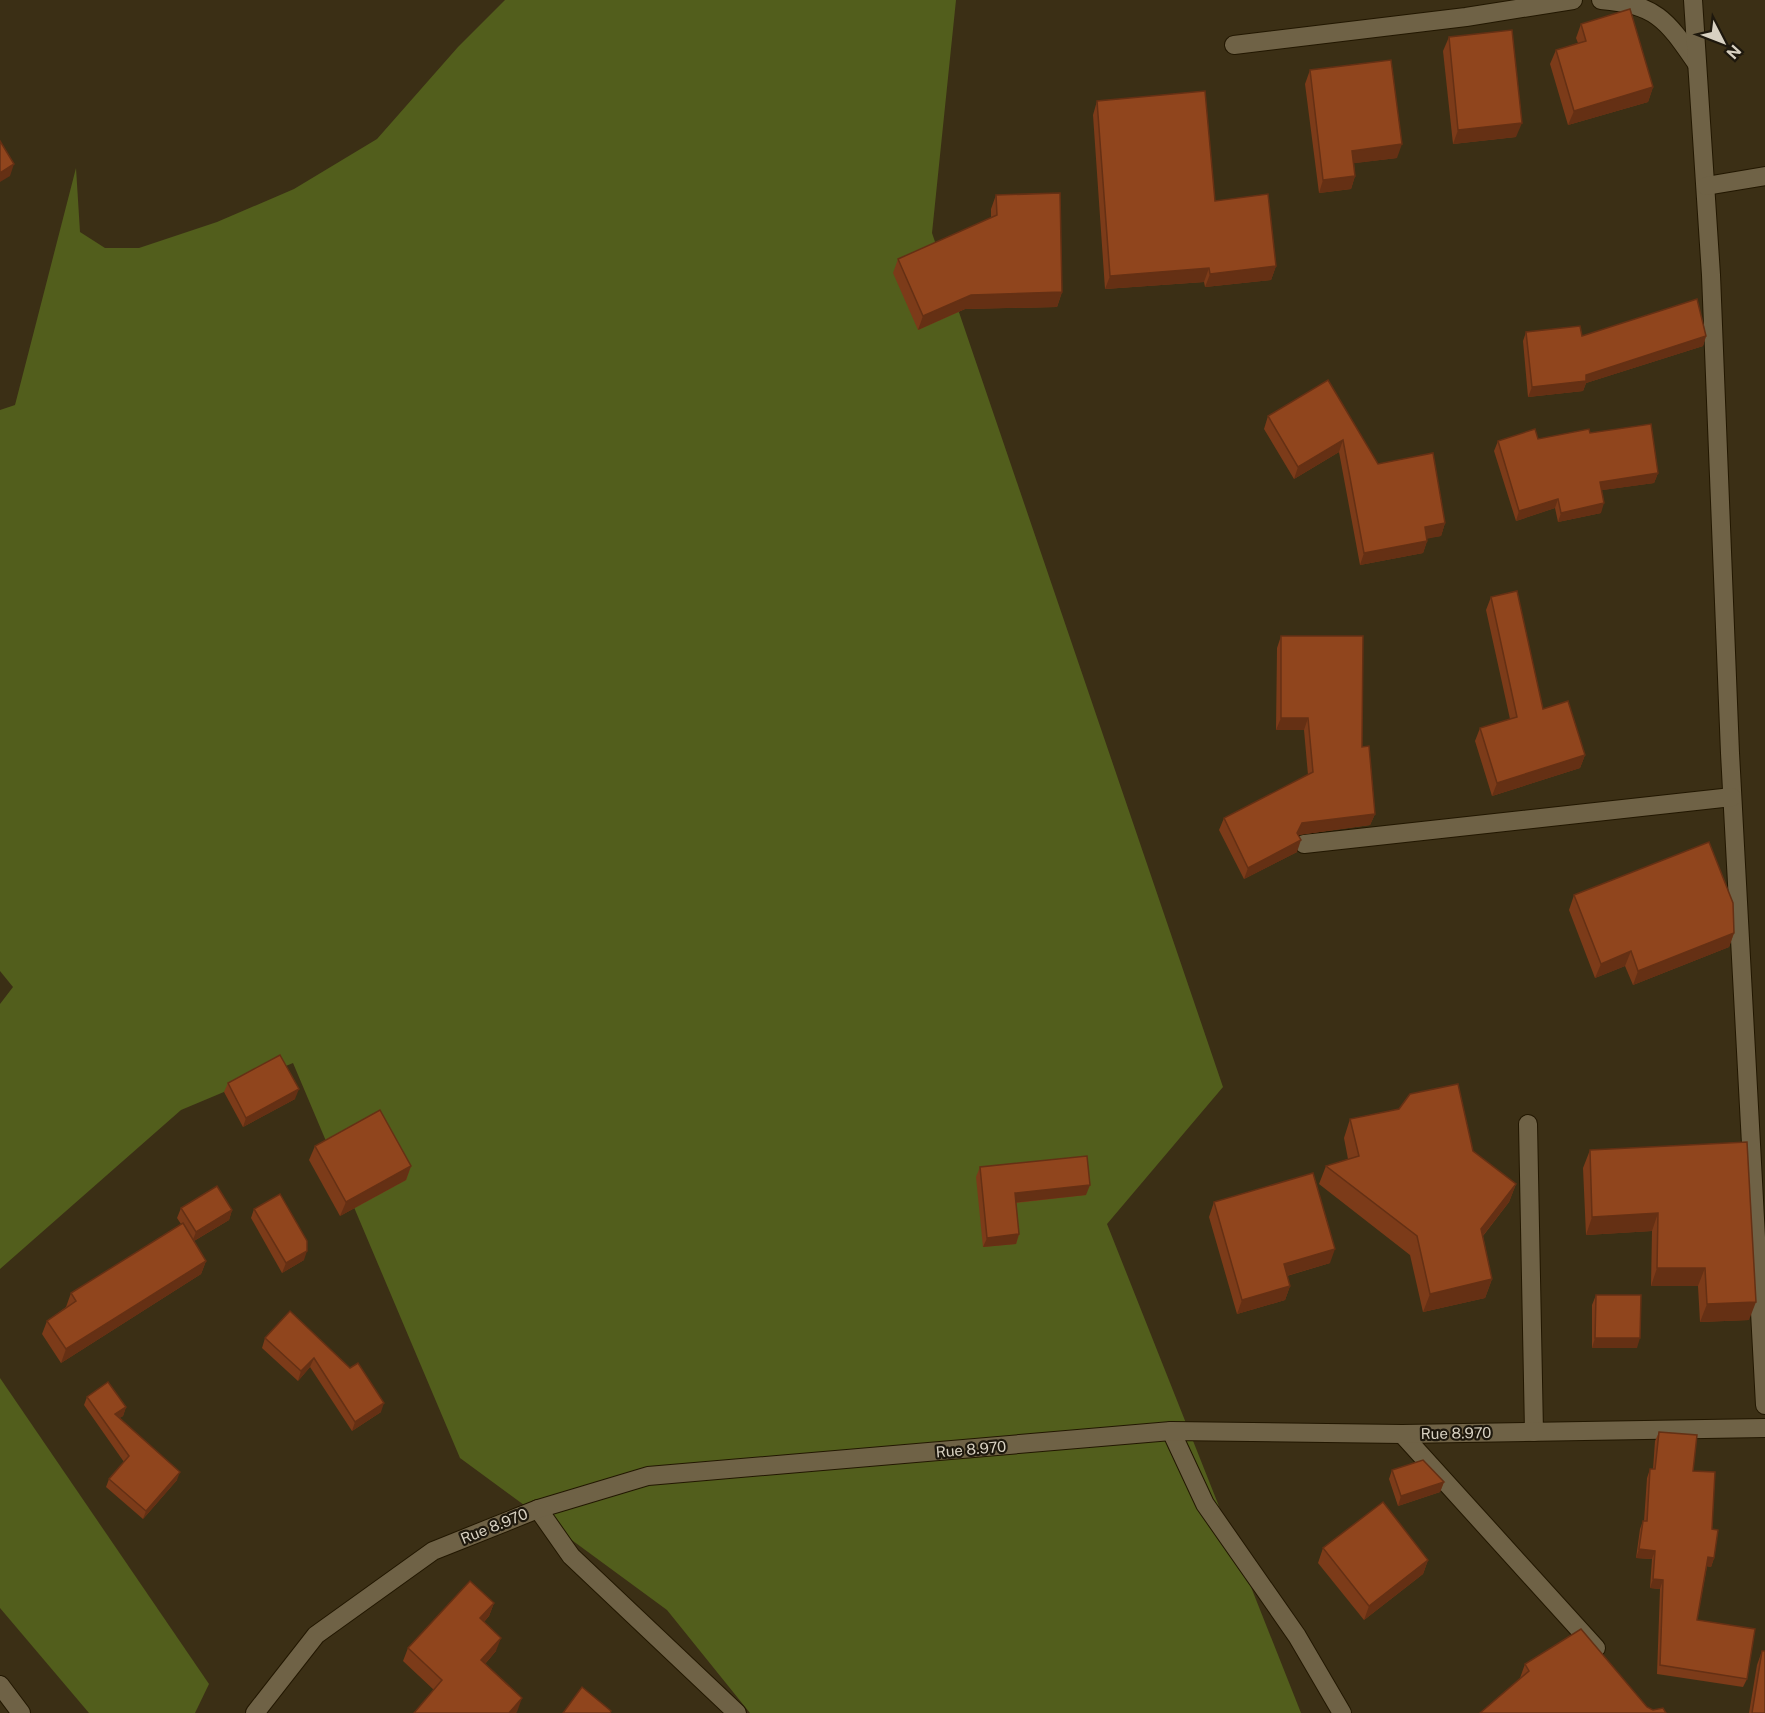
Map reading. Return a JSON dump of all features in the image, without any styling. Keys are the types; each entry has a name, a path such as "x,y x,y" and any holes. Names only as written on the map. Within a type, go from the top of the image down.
{"street":[{"path":"1234,45 1466,17 1573,0"},
{"path":"1601,0 1629,2 1648,9 1664,21 1697,64"},
{"path":"1693,0 1706,186 1732,797 1765,1405"},
{"path":"1706,186 1765,176"},
{"path":"1304,844 1732,797"},
{"path":"1528,1124 1534,1432"},
{"name":"Rue 8.970","path":"255,1713 316,1635 433,1551 538,1509 648,1476 1171,1431 1402,1434 1765,1428"},
{"path":"1171,1431 1206,1504 1297,1635 1342,1713"},
{"path":"1402,1434 1607,1661"},
{"path":"538,1509 571,1556 737,1713"},
{"path":"0,1685 21,1713"}],"green space":[{"path":"505,0 956,0 932,233 1223,1087 1107,1224 1301,1713 750,1713 667,1610 460,1458 293,1063 181,1110 0,1269 0,1004 13,987 0,971 0,410 15,405 76,168 80,232 105,248 139,248 217,222 294,189 377,139 458,47"},
{"path":"0,1378 209,1684 195,1713 89,1713 0,1608"}],"building":[{"path":"1630,9 1653,87 1574,111 1556,50 1586,41 1581,24"},
{"path":"1512,30 1522,123 1458,130 1449,37"},
{"path":"1391,60 1402,144 1352,151 1355,176 1323,180 1310,70"},
{"path":"1205,91 1215,201 1268,194 1276,266 1210,274 1209,268 1110,276 1097,101"},
{"path":"0,141 14,164 0,173"},
{"path":"1060,193 1062,292 971,295 923,316 898,259 997,215 996,195"},
{"path":"1697,299 1706,336 1586,375 1586,381 1532,387 1526,332 1580,326 1582,336"},
{"path":"1328,380 1378,464 1433,453 1445,523 1425,527 1427,541 1364,553 1343,440 1298,467 1268,416"},
{"path":"1651,424 1658,473 1600,482 1604,503 1561,513 1558,499 1519,511 1498,441 1535,429 1538,439 1589,429 1590,433"},
{"path":"1517,591 1543,709 1568,701 1585,755 1497,783 1480,728 1517,717 1491,597"},
{"path":"1281,636 1363,636 1362,747 1369,746 1375,814 1302,823 1297,833 1301,840 1248,868 1224,818 1313,772 1308,718 1281,718"},
{"path":"1709,842 1733,903 1734,933 1638,971 1631,951 1601,964 1574,895"},
{"path":"280,1055 299,1089 246,1118 228,1083"},
{"path":"1458,1084 1473,1151 1516,1184 1481,1229 1492,1279 1430,1294 1417,1236 1326,1166 1359,1156 1350,1119 1399,1109 1410,1094"},
{"path":"380,1110 411,1166 346,1202 315,1146"},
{"path":"1747,1142 1756,1302 1707,1304 1705,1268 1657,1268 1658,1213 1592,1217 1590,1150"},
{"path":"1087,1156 1090,1185 1015,1193 1019,1234 987,1238 980,1167"},
{"path":"1313,1173 1335,1249 1284,1264 1290,1286 1242,1300 1214,1202"},
{"path":"217,1186 232,1210 196,1232 181,1208"},
{"path":"280,1194 307,1241 307,1251 286,1263 254,1209"},
{"path":"183,1223 206,1261 66,1349 47,1321 76,1301 71,1293"},
{"path":"1596,1295 1641,1295 1640,1338 1595,1338"},
{"path":"290,1311 350,1368 358,1363 384,1403 355,1422 314,1358 301,1371 265,1338"},
{"path":"108,1382 126,1407 115,1414 180,1472 146,1511 109,1479 129,1456 87,1397"},
{"path":"1659,1432 1697,1435 1693,1471 1715,1472 1712,1529 1718,1530 1714,1558 1708,1557 1697,1620 1755,1629 1747,1679 1660,1665 1663,1580 1653,1579 1655,1551 1639,1549 1643,1521 1647,1521 1650,1469 1655,1469"},
{"path":"1423,1460 1444,1482 1401,1496 1392,1470"},
{"path":"1383,1502 1428,1560 1369,1606 1323,1548"},
{"path":"470,1581 494,1603 480,1618 501,1638 481,1660 522,1698 509,1713 414,1713 442,1680 408,1648"},
{"path":"1581,1629 1647,1707 1653,1710 1663,1708 1666,1713 1480,1713 1529,1671 1525,1664"},
{"path":"1762,1651 1765,1651 1765,1713 1752,1713"},
{"path":"582,1687 611,1711 610,1713 563,1713"}]}
